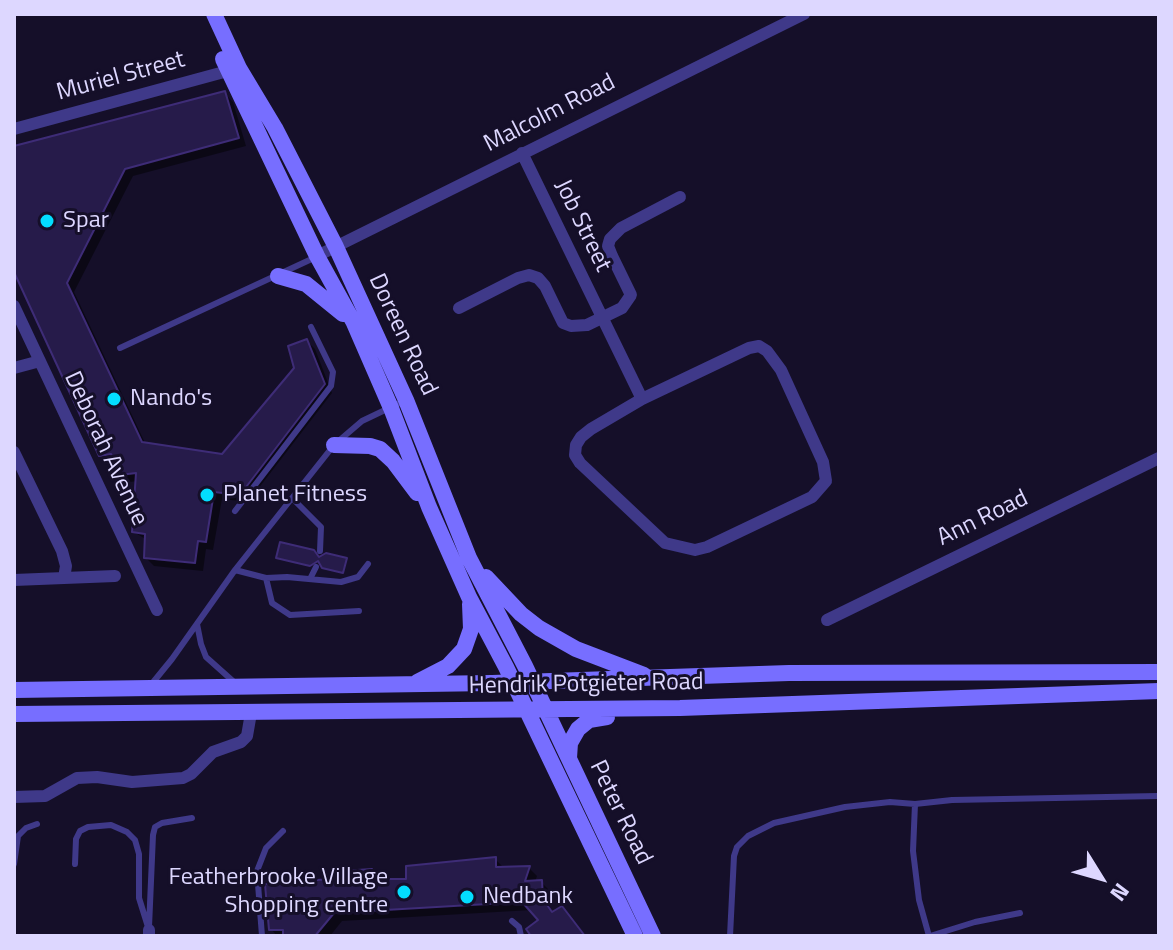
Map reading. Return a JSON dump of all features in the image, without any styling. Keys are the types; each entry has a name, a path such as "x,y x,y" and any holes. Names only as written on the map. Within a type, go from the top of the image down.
{"main road":[{"name":"Doreen Road","path":"202,14 233,70 317,256 354,323 429,507 469,597 513,682"},
{"name":"Doreen Road","path":"214,14 233,70 275,128 336,247 406,400 469,558 531,682"},
{"path":"278,276 306,284 354,323"},
{"path":"334,445 380,449 429,507"},
{"path":"469,558 500,594 539,628 576,649 651,678"},
{"path":"412,684 448,666 464,649 471,629 469,597"},
{"name":"Hendrik Potgieter Road","path":"14,690 531,682 789,673 1159,672"},
{"name":"Peter Road","path":"513,682 635,936"},
{"name":"Peter Road","path":"531,682 653,936"},
{"name":"Hendrik Potgieter Road","path":"14,714 680,708 1159,691"},
{"path":"570,764 570,743 578,729 589,720 680,708"}],"street":[{"name":"Malcolm Road","path":"317,256 804,14"},
{"name":"Muriel Street","path":"14,129 233,70"},
{"name":"Job Street","path":"522,153 642,399"},
{"path":"459,308 529,275 538,278 545,286 563,323 579,327 622,308 631,295 608,246 610,239 621,228 680,197"},
{"name":"Deborah Avenue","path":"14,306 157,610"},
{"path":"759,346 767,351 781,370 823,462 826,481 812,497 707,547 695,550 665,543 575,455 581,437 642,399 759,346"},
{"path":"14,368 40,361"},
{"path":"14,452 62,551 66,566 64,578"},
{"name":"Ann Road","path":"827,620 1159,458"},
{"path":"14,580 115,576"},
{"path":"14,797 45,796 77,778 97,777 132,782 183,778 213,752 241,742 247,736 251,713"}],"lane":[{"path":"120,348 317,256"},
{"path":"235,511 329,391 333,372 311,327"},
{"path":"148,688 235,570 334,445 362,421 406,400"},
{"path":"293,499 321,527 320,551"},
{"path":"235,570 266,578 350,580 358,577 368,564"},
{"path":"310,579 316,567"},
{"path":"266,578 272,603 290,615 359,611"},
{"path":"197,624 206,657 240,688"},
{"path":"730,936 737,847 748,836 774,823 845,807 890,802 915,804 952,800 1158,796"},
{"path":"915,804 915,863 919,900 930,936 975,922 1020,913"},
{"path":"149,933 155,827 192,818"},
{"path":"14,864 18,836 26,828 37,824"},
{"path":"75,864 76,839 80,831 88,827 111,825 127,832 135,840 139,854 139,898 149,933"},
{"path":"262,936 257,871 266,848 283,831"},
{"path":"512,921 519,927 521,936"}],"building":[{"path":"225,91 239,138 125,169 67,283 142,442 222,454 294,368 288,346 307,339 325,384 240,495 214,492 206,542 198,541 195,563 144,558 145,534 132,532 136,473 120,475 111,454 99,456 14,272 14,146"},
{"path":"280,542 314,550 319,557 326,553 347,558 343,573 322,568 318,561 310,566 276,558"},
{"name":"Featherbrooke Village Shopping centre","path":"496,857 496,867 530,866 525,881 542,880 543,899 552,912 562,906 585,936 531,936 526,929 538,920 522,902 334,913 315,936 283,936 283,930 269,930 265,884 343,878 342,871 372,869 374,879 406,879 406,866"}],"place":[{"name":"Spar","path":"47,221"},
{"name":"Nando's","path":"114,399"},
{"name":"Planet Fitness","path":"207,495"},
{"name":"Featherbrooke Village Shopping centre","path":"404,892"},
{"name":"Nedbank","path":"467,897"}]}
